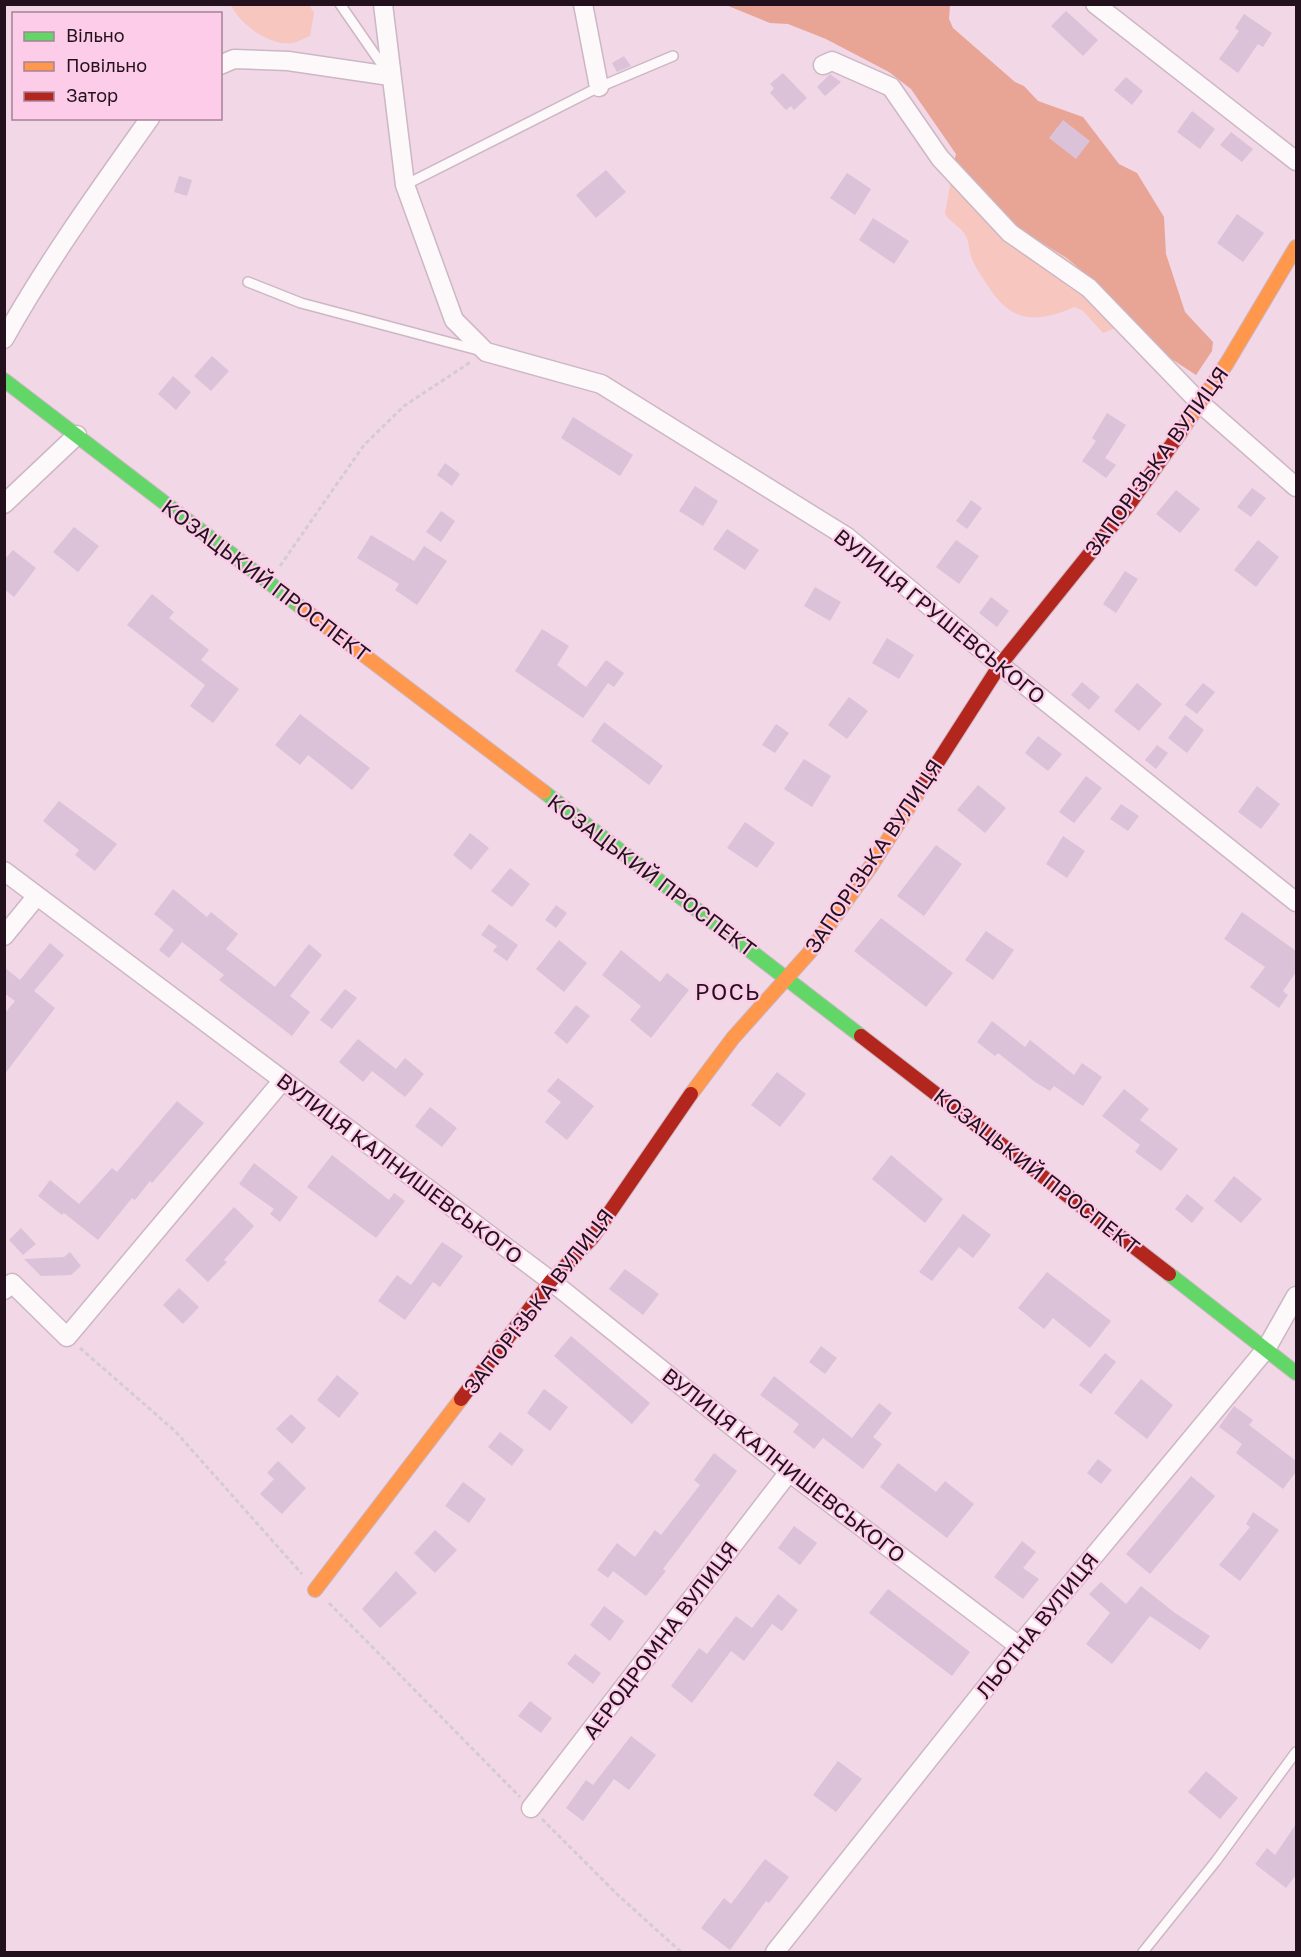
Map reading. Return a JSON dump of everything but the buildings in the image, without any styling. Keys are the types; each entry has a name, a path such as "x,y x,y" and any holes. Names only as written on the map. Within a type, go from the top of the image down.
{"street":[{"path":"382,4 405,185 454,320 486,352"},
{"path":"583,4 600,87"},
{"path":"1095,4 1296,161"},
{"path":"222,64 234,59 288,61 390,76"},
{"path":"823,65 832,61 891,87 940,158 1010,233 1089,288 1200,403 1296,487"},
{"path":"4,339 37,284 149,120"},
{"name":"ЗАПОРІЗЬКА ВУЛИЦЯ","path":"315,1590 551,1281 592,1238 672,1119 733,1038 808,953 871,866 1000,666 1128,506 1200,403 1296,247"},
{"name":"ВУЛИЦЯ ГРУШЕВСЬКОГО","path":"486,352 601,384 847,537 1000,666 1296,902"},
{"name":"КОЗАЦЬКИЙ ПРОСПЕКТ","path":"4,380 787,978 1296,1373"},
{"path":"4,504 77,435"},
{"name":"ВУЛИЦЯ КАЛНИШЕВСЬКОГО","path":"4,871 551,1281 789,1472 1019,1646"},
{"path":"4,936 36,897"},
{"path":"4,1290 12,1283 67,1337 283,1080"},
{"name":"ЛЬОТНА ВУЛИЦЯ","path":"774,1953 1019,1646 1266,1349 1296,1296"},
{"name":"АЕРОДРОМНА ВУЛИЦЯ","path":"531,1808 789,1472"}],"lane":[{"path":"340,4 390,76"},
{"path":"405,185 600,87 674,56"},
{"path":"248,282 301,303 486,352"},
{"path":"1143,1953 1216,1861 1296,1752"}],"path":[{"path":"268,582 364,446 404,406 486,352"},
{"path":"67,1337 175,1431 315,1590 619,1896 681,1953"}],"shaded area":[{"path":"230,4 309,5 314,13 310,36 292,43 274,41 248,26"},
{"path":"726,5 950,5 949,19 953,28 1015,82 1024,86 1038,101 1083,117 1119,164 1137,173 1164,217 1166,254 1185,312 1213,342 1212,351 1196,375 1167,356 1106,292 1067,258 1022,231 954,163 956,154 911,89 889,72 826,39 788,24 770,23"},
{"path":"954,163 1022,231 1067,258 1106,292 1131,322 1103,333 1083,311 1075,307 1047,316 1035,317 1014,313 1005,306 995,296 975,265 966,236 945,214"}],"traffic: fast":[{"path":"4,380 302,608"},
{"path":"544,792 861,1036"},
{"path":"1169,1274 1296,1373"}],"traffic: slow":[{"path":"1180,433 1227,363 1296,247"},
{"path":"302,608 544,792"},
{"path":"691,1094 733,1038 809,953 871,866 925,782"},
{"path":"315,1590 461,1399"}],"traffic: jam":[{"path":"925,782 1000,665 1128,506 1180,433"},
{"path":"861,1036 1169,1274"},
{"path":"461,1399 551,1281 592,1238 691,1094"}],"district":[{"name":"РОСЬ","path":"728,991"}]}
